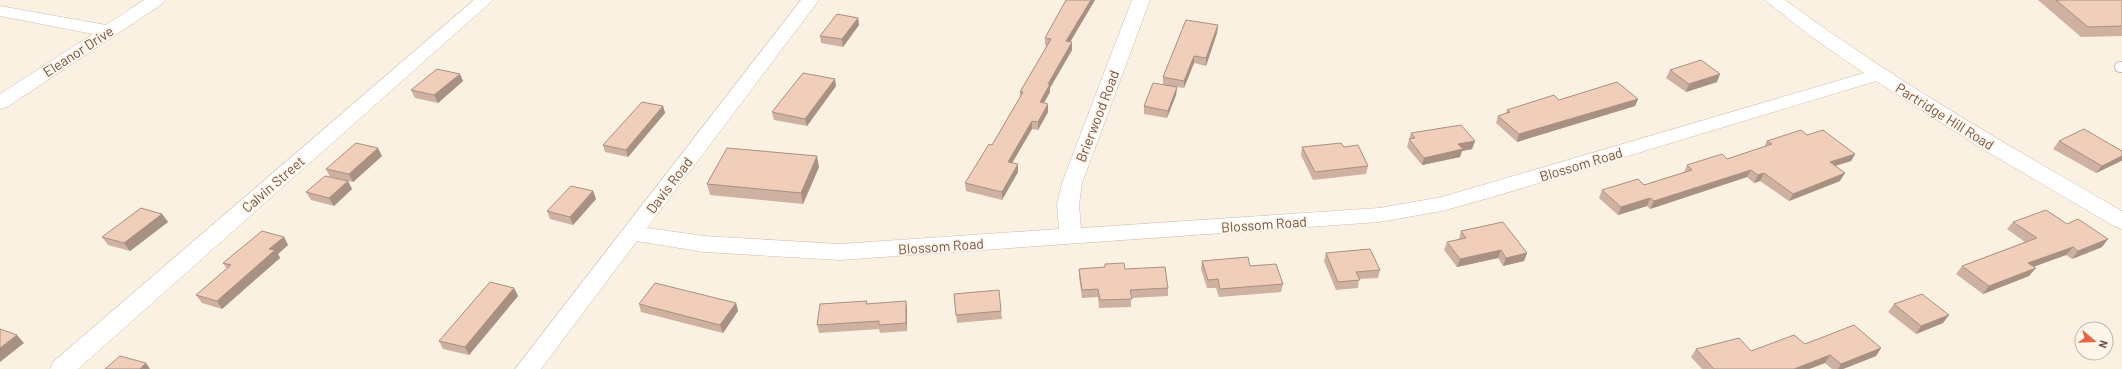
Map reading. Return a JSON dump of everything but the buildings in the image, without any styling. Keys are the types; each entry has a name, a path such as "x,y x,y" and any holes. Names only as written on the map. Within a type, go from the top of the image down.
{"street":[{"name":"Eleanor Drive","path":"0,103 156,0"},
{"name":"Calvin Street","path":"62,369 484,0"},
{"name":"Davis Road","path":"527,369 810,0"},
{"name":"Brierwood Road","path":"1071,236 1068,205 1072,183 1141,0"},
{"name":"Partridge Hill Road","path":"1774,0 1878,75 1972,134 2122,221"},
{"path":"0,11 108,32"},
{"name":"Blossom Road","path":"632,233 704,244 840,252 1357,218 1427,206 1492,190 1878,75"}]}
